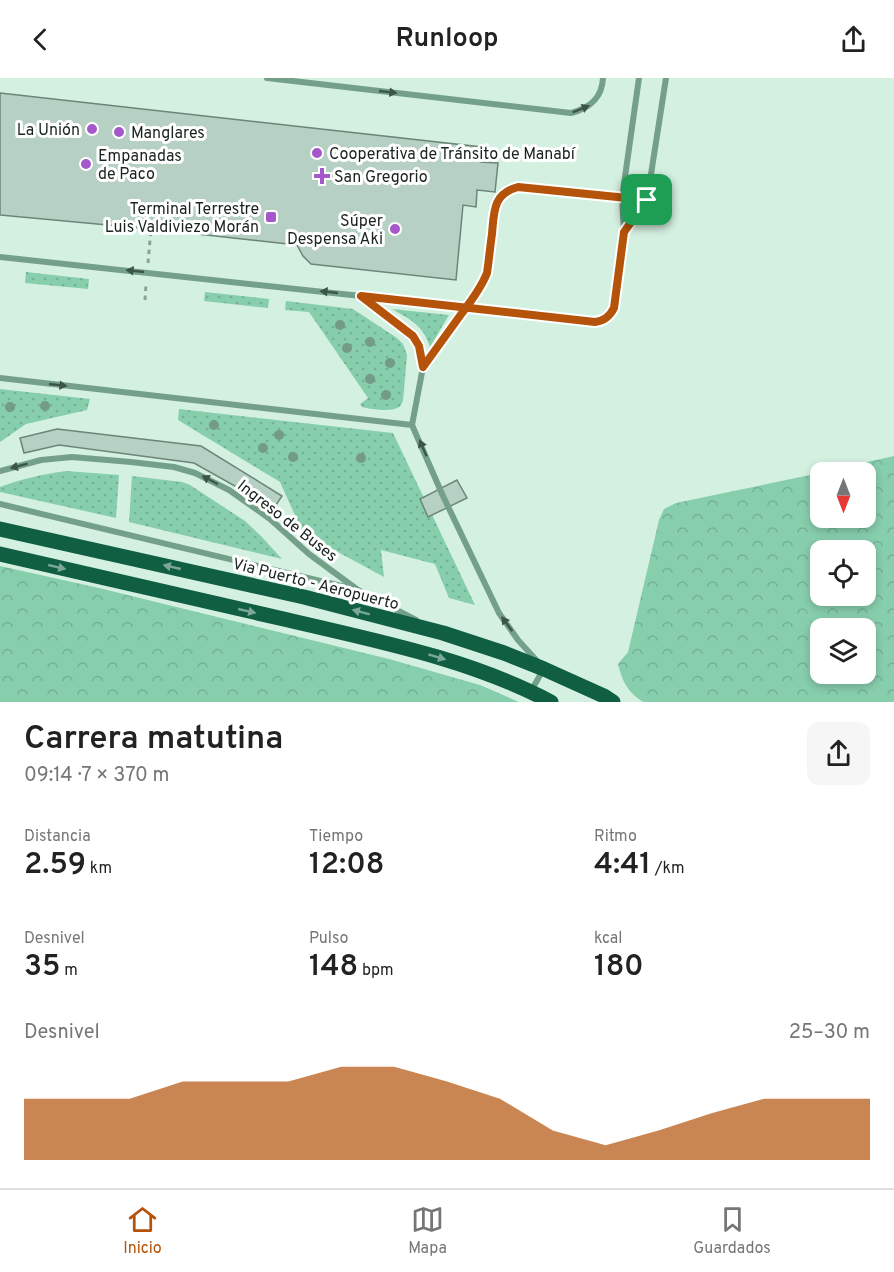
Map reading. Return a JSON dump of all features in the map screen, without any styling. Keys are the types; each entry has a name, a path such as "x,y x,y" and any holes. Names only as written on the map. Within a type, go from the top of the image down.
{"main road":[{"name":"Via Puerto - Aeropuerto","path":"0,529 304,597 443,633 544,669 614,702"},
{"path":"0,554 434,656 531,691 551,702"}],"lane":[{"path":"267,78 571,112 587,108 594,102 603,85 603,78"},
{"path":"0,257 595,322 603,320 614,308 624,232 622,198 639,78"},
{"path":"624,232 647,200 666,78"},
{"path":"423,367 481,287 487,273 494,209 505,193 518,187 647,200"},
{"path":"361,296 413,336 419,346 423,367 412,425 499,613 518,640 544,669 531,691"},
{"path":"0,378 412,425"},
{"name":"Ingreso de Buses","path":"0,471 41,460 72,457 174,467 195,473 229,490 270,519 309,554 358,590 443,633"},
{"path":"0,504 358,590"}],"path":[{"path":"148,265 151,229"},
{"path":"145,300 146,284"}],"green space":[{"path":"26,272 89,279 88,289 25,283"},
{"path":"205,292 269,299 268,308 204,301"},
{"path":"286,301 353,309 397,338 403,344 407,355 403,401 400,406 385,410 362,407 360,404 368,398 309,312 285,310"},
{"path":"392,309 449,315 430,347 420,328"},
{"path":"0,389 90,399 87,410 26,424 0,442"},
{"path":"179,409 393,433 475,605 449,598 435,564 381,550 384,577 303,533 280,482 178,420"},
{"path":"894,456 894,702 643,702 629,690 618,664 628,652 659,520 664,509 676,503 810,475 810,528 876,528 876,462 867,462"},
{"path":"66,471 119,475 116,518 0,492 0,487 41,475"},
{"path":"132,476 190,485 245,521 282,559 129,522"},
{"path":"0,566 389,659 480,685 519,702 0,702"}],"building":[{"path":"0,93 482,147 481,162 498,163 495,192 477,190 476,207 463,205 456,280 311,264 297,245 0,215"},
{"path":"57,429 201,446 282,496 274,508 194,463 59,445 24,453 20,438"},
{"path":"457,480 467,498 428,517 420,499"}],"place":[{"name":"La Unión","path":"92,129"},
{"name":"Manglares","path":"119,132"},
{"name":"Cooperativa de Tránsito de Manabí","path":"317,153"},
{"name":"Empanadas de Paco","path":"86,164"},
{"name":"San Gregorio","path":"322,176"},
{"name":"Terminal Terrestre Luis Valdiviezo Morán","path":"271,217"},
{"name":"Súper Despensa Aki","path":"395,229"}],"route":[{"path":"647,200 518,187 505,193 494,209 485,280 477,294 466,307 423,367 419,346 413,336 361,296 466,307 595,322 599,321 609,316 614,308 624,232 647,200"}]}
